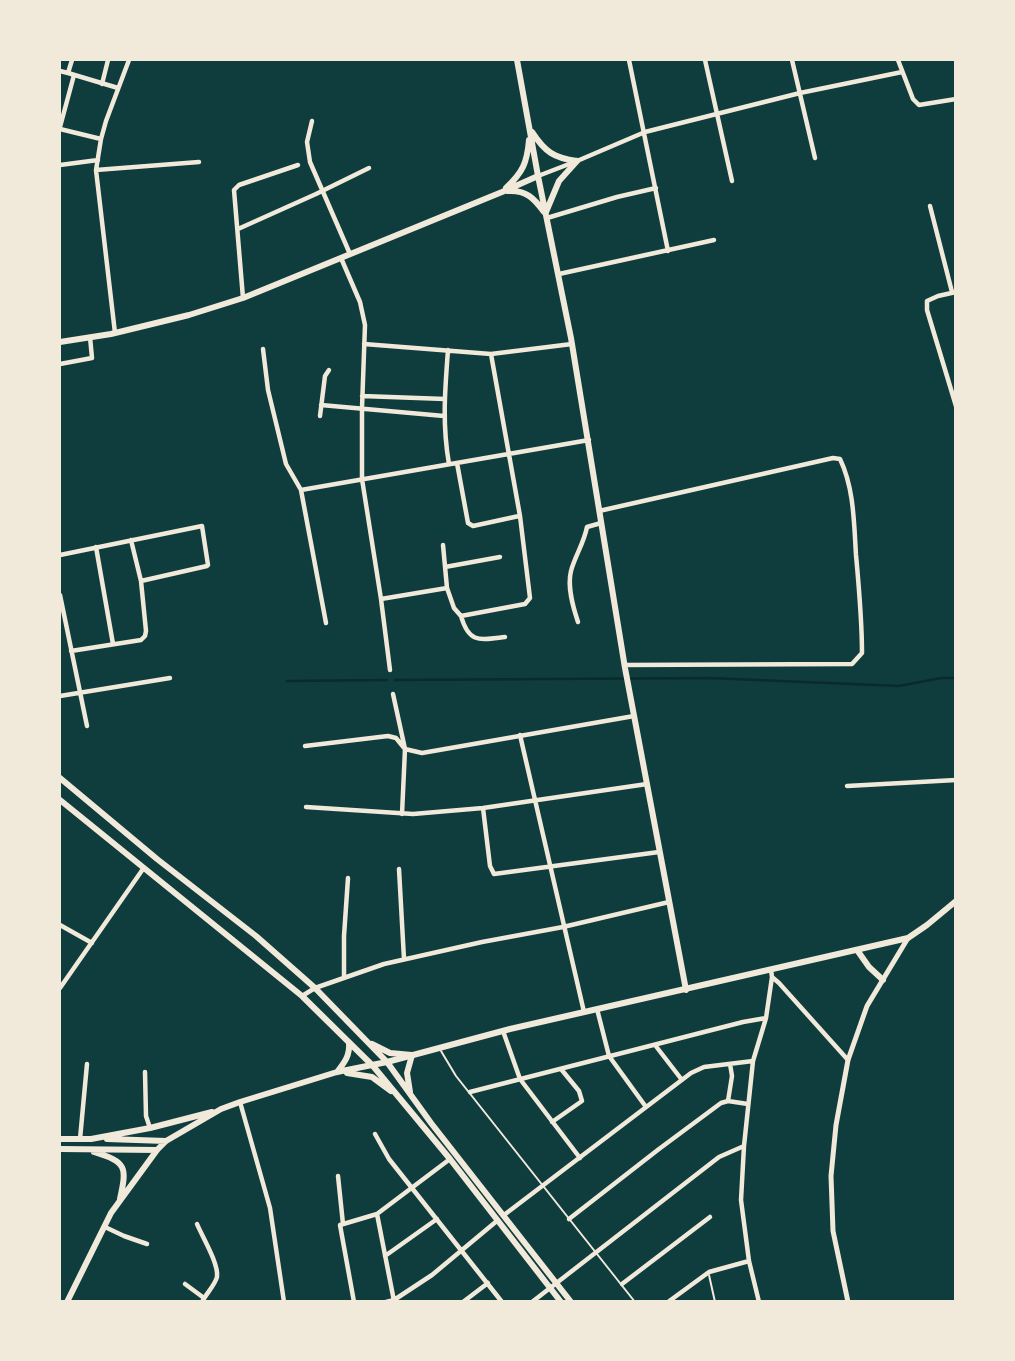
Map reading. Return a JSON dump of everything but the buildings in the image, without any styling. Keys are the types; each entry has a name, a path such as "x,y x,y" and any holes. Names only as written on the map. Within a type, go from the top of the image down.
{"main road":[{"path":"517,60 572,344 626,678 686,990"},
{"path":"530,127 537,140 552,155 577,161"},
{"path":"502,192 523,169 530,127"},
{"path":"546,216 559,181 577,161"},
{"path":"60,342 115,333 243,298 538,176"},
{"path":"502,192 527,193 546,216"},
{"path":"60,778 256,936 315,988 387,1062 561,1301"},
{"path":"72,810 82,796"},
{"path":"60,800 302,996 373,1066 571,1301"},
{"path":"126,854 136,841"},
{"path":"91,1139 150,1128 220,1110 337,1072 373,1066 503,1031 771,974 908,939 956,901"},
{"path":"857,950 883,980"},
{"path":"360,1034 390,1053 412,1055"},
{"path":"337,1072 346,1060 349,1043"},
{"path":"412,1055 407,1073 412,1098"},
{"path":"337,1072 372,1077 405,1104"},
{"path":"67,1301 111,1213 157,1150 166,1141 220,1110"},
{"path":"60,1139 166,1141"},
{"path":"60,1149 157,1150"},
{"path":"86,1149 121,1163 124,1182 120,1201"}],"street":[{"path":"72,60 60,128 101,139"},
{"path":"102,83 108,60"},
{"path":"115,333 96,170 101,139 129,60"},
{"path":"629,60 668,251"},
{"path":"705,60 732,181"},
{"path":"792,60 815,158"},
{"path":"898,60 919,105 956,99"},
{"path":"60,71 118,88"},
{"path":"538,176 645,132 800,93 902,72"},
{"path":"312,121 307,142 310,162 350,254"},
{"path":"60,165 98,160"},
{"path":"96,170 199,162"},
{"path":"243,298 234,190 298,165"},
{"path":"238,229 369,169"},
{"path":"546,216 656,188"},
{"path":"930,206 954,292 927,301 927,310 956,406"},
{"path":"559,274 714,240"},
{"path":"341,258 360,302 366,325 362,396 362,479 390,670"},
{"path":"60,364 93,358 90,337"},
{"path":"364,344 491,354 572,344"},
{"path":"263,349 268,390 286,464 301,490 326,623"},
{"path":"448,350 444,431 449,464"},
{"path":"461,616 525,604 530,598 520,516 491,354"},
{"path":"320,416 325,376 329,370"},
{"path":"362,396 445,399"},
{"path":"321,405 444,416"},
{"path":"301,490 589,440"},
{"path":"599,511 833,458 840,459 844,466 853,507 862,653 852,664 624,665"},
{"path":"457,463 470,525 520,516"},
{"path":"579,622 573,607 570,573 586,536 587,527 601,523"},
{"path":"60,555 200,526 202,528 207,566 141,581"},
{"path":"71,651 141,640 145,636 141,581 131,541"},
{"path":"443,545 447,588 465,628 472,637 480,640 505,637"},
{"path":"96,547 113,644"},
{"path":"446,567 500,557"},
{"path":"381,599 447,588"},
{"path":"60,595 62,621 87,726"},
{"path":"60,696 170,678"},
{"path":"393,694 405,749 402,814"},
{"path":"305,746 388,736 396,738 405,749 422,753 634,716"},
{"path":"520,735 584,1012"},
{"path":"847,786 956,780"},
{"path":"306,807 402,814 483,808 648,784"},
{"path":"483,808 490,866 495,874 660,852"},
{"path":"60,988 144,869"},
{"path":"399,869 404,959"},
{"path":"344,977 348,878"},
{"path":"302,996 344,977 404,959 670,902"},
{"path":"60,925 92,943"},
{"path":"848,1301 833,1231 831,1176 835,1125 848,1060 867,1006 908,939"},
{"path":"771,974 848,1060"},
{"path":"759,1301 749,1261 741,1200 753,1061 766,1018 771,974"},
{"path":"597,1009 609,1056 646,1107"},
{"path":"470,1092 766,1018"},
{"path":"503,1031 520,1079 580,1158"},
{"path":"655,1045 682,1080"},
{"path":"386,1301 394,1301 432,1275 461,1249 682,1080 704,1067 753,1061"},
{"path":"80,1139 87,1064"},
{"path":"728,1101 732,1076 730,1064"},
{"path":"552,1122 582,1101 579,1091 561,1069"},
{"path":"145,1072 146,1116 150,1128"},
{"path":"569,1219 721,1103 728,1101 748,1104"},
{"path":"240,1102 271,1208 285,1301"},
{"path":"375,1134 389,1159 502,1301"},
{"path":"532,1301 719,1157 744,1146"},
{"path":"342,1224 377,1214 450,1159"},
{"path":"338,1176 342,1224 354,1301"},
{"path":"377,1214 394,1301"},
{"path":"622,1284 710,1217"},
{"path":"386,1256 437,1219"},
{"path":"185,1284 203,1300 216,1280 216,1265 197,1224"},
{"path":"105,1227 147,1244"},
{"path":"668,1301 709,1272 749,1261"},
{"path":"463,1301 488,1283"}],"lane":[{"path":"439,1048 456,1076 635,1301"},
{"path":"709,1272 715,1301"}],"waterway":[{"path":"395,680 710,678 899,686 956,678"},
{"path":"287,681 387,680"}]}
